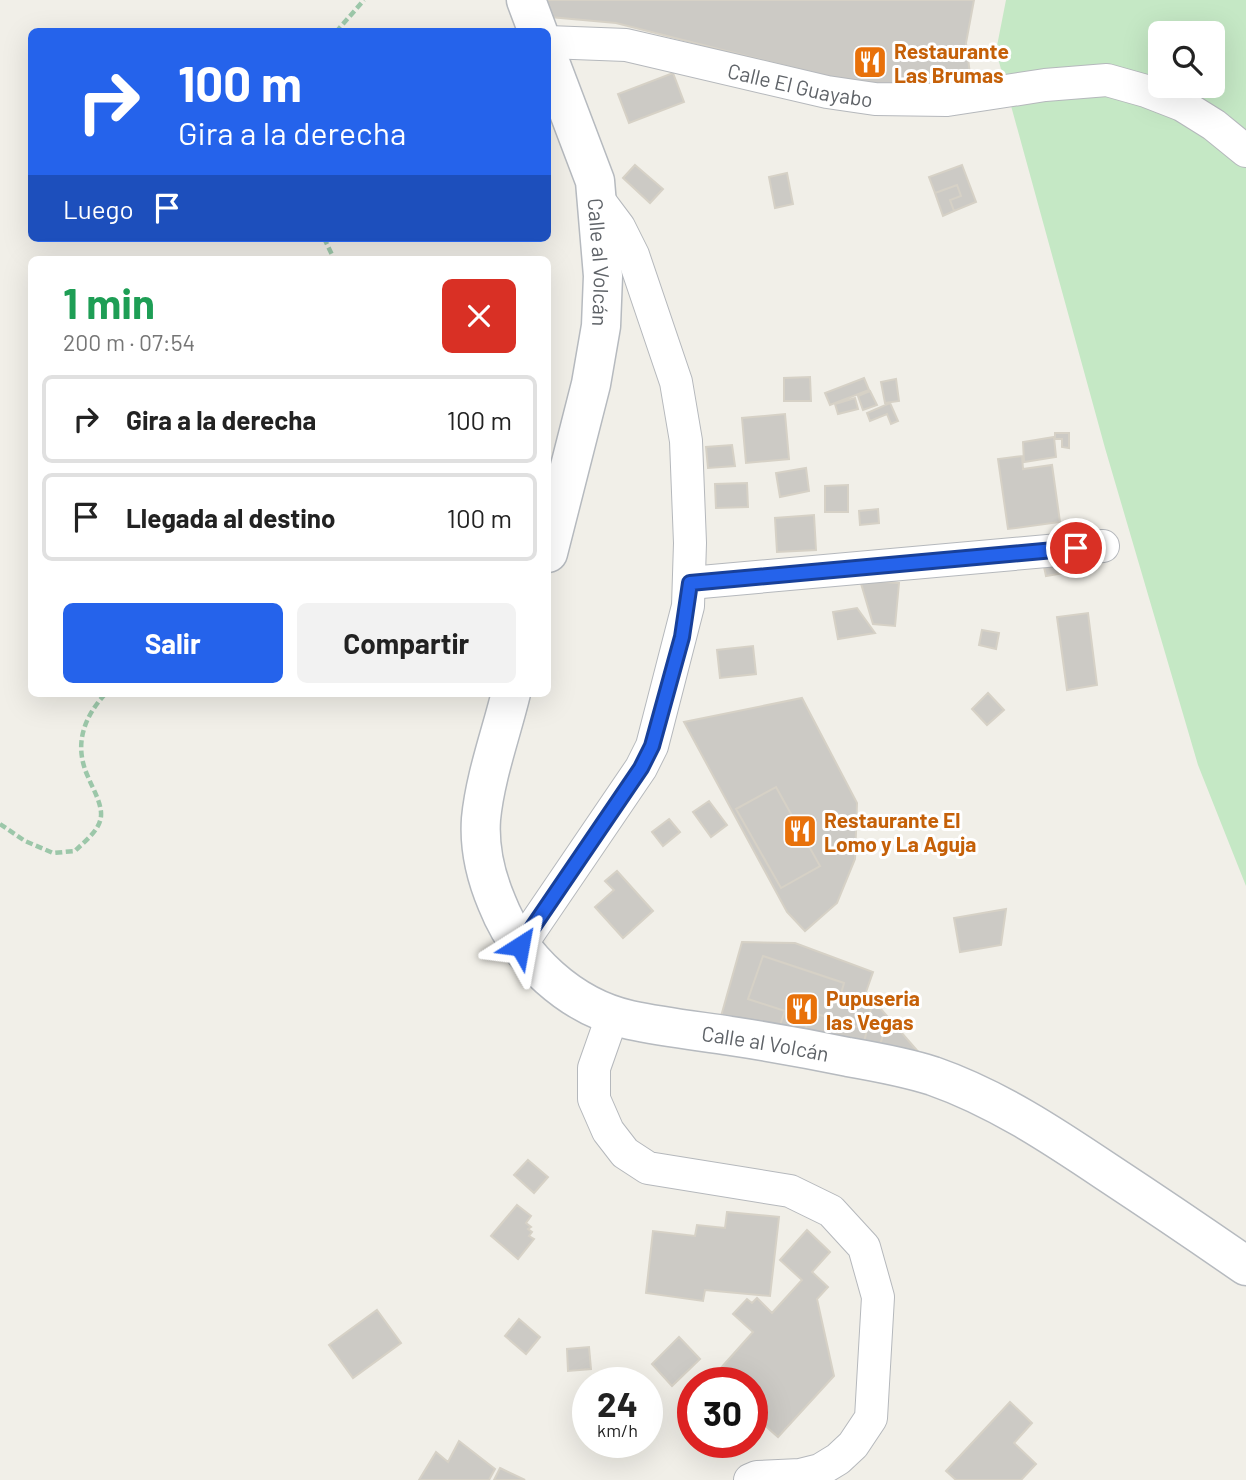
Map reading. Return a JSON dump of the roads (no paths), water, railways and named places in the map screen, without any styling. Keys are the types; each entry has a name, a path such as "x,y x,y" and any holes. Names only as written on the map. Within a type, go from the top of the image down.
{"street":[{"path":"526,0 536,28"},
{"name":"Calle El Guayabo","path":"551,42 626,45 827,92 875,99 947,100 1045,85 1107,80 1182,105 1214,125 1246,151"},
{"name":"Calle al Volcán","path":"551,65 595,181 603,252 601,326 583,418 551,541"},
{"path":"520,946 641,768 652,746 682,637 690,583 686,441 676,382 634,256 619,227 598,199"},
{"path":"690,583 1103,546"},
{"name":"Calle al Volcán","path":"510,697 484,798 481,841 500,912 520,946 545,973 569,993 628,1019 892,1065 958,1085 985,1097 1049,1134 1246,1266"},
{"path":"613,1014 594,1068 594,1099 608,1131 625,1153 648,1168 789,1191 831,1211 864,1247 878,1297 871,1418 853,1445 838,1460 820,1470 800,1475 757,1477 750,1480"}],"place":[{"name":"Restaurante Las Brumas","path":"870,62"},
{"name":"Restaurante El Lomo y La Aguja","path":"800,831"},
{"name":"Pupuseria las Vegas","path":"802,1009"}]}
